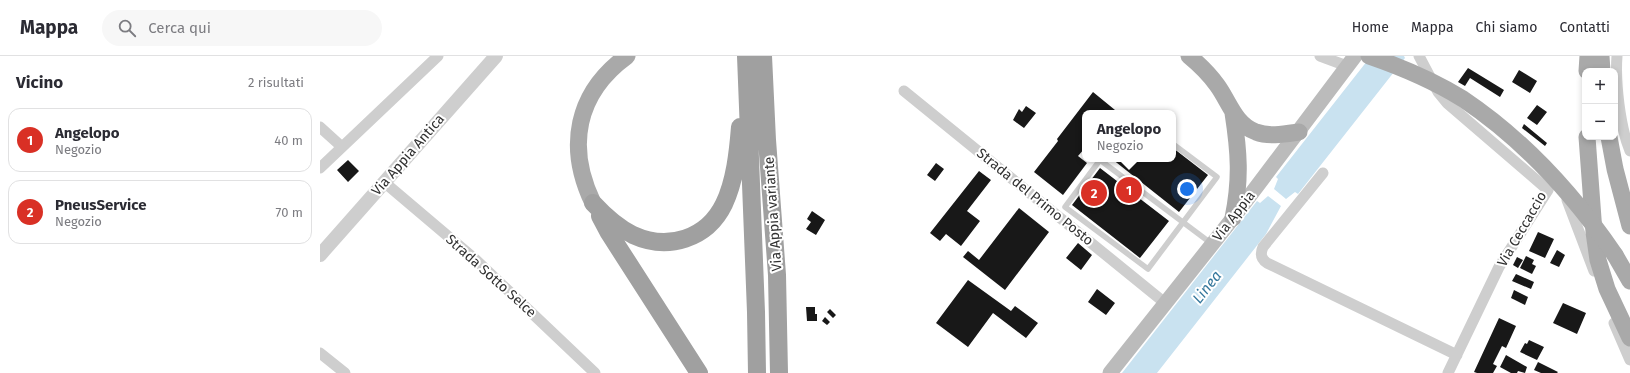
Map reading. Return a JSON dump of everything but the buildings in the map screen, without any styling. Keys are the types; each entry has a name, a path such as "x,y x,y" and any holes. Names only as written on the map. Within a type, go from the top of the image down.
{"highway":[{"path":"593,203 615,224 640,237 653,241 666,242 692,236 710,224 724,204 744,142 745,56"},
{"name":"Via Appia variante","path":"763,56 767,140 777,275 779,373"},
{"name":"Via Appia variante","path":"744,142 756,312 757,373"},
{"path":"593,203 609,233 699,373"}],"main road":[{"path":"593,203 579,164 578,146 580,129 585,108 595,89 608,73 627,56"},
{"path":"1189,56 1217,85 1242,124 1254,132 1268,134 1299,132"},
{"path":"1369,56 1439,85 1462,99 1527,150 1566,190 1595,226 1615,255 1630,281"},
{"path":"1587,68 1588,56"},
{"path":"1601,56 1602,68"},
{"name":"Via Appia","path":"1110,373 1233,218 1351,61"},
{"path":"1233,112 1239,164 1238,185 1233,218"},
{"path":"1587,140 1594,232 1598,260 1605,283 1630,338"},
{"path":"1610,140 1615,169 1630,226"}],"street":[{"path":"320,168 364,128 438,56"},
{"name":"Via Appia Antica","path":"320,255 496,56"},
{"path":"1320,56 1351,61"},
{"name":"Via Ceccaccio","path":"1419,56 1438,92 1447,103 1548,190 1499,267 1448,373"},
{"path":"1617,56 1617,76 1622,115 1630,151"},
{"name":"Strada del Primo Posto","path":"904,91 1165,303"},
{"path":"320,127 342,147"},
{"path":"1323,173 1263,247 1261,254 1263,259 1267,263 1457,355"},
{"name":"Strada Sotto Selce","path":"384,182 476,260 595,373"},
{"path":"1548,190 1562,194 1569,203 1607,306 1630,360"},
{"path":"320,353 345,373"}],"lane":[{"path":"1098,162 1065,207 1148,269 1217,177 1176,146"},
{"path":"1104,162 1212,244"}],"water":[{"path":"1371,56 1404,56 1405,58 1298,194 1295,192 1286,199 1274,189 1278,179 1276,177"},
{"name":"Linea","path":"1268,196 1281,206 1266,234 1157,373 1122,373 1257,201 1260,203"}],"place":[{"name":"Angelopo","path":"1129,190"},
{"name":"PneusService","path":"1094,193"}]}
